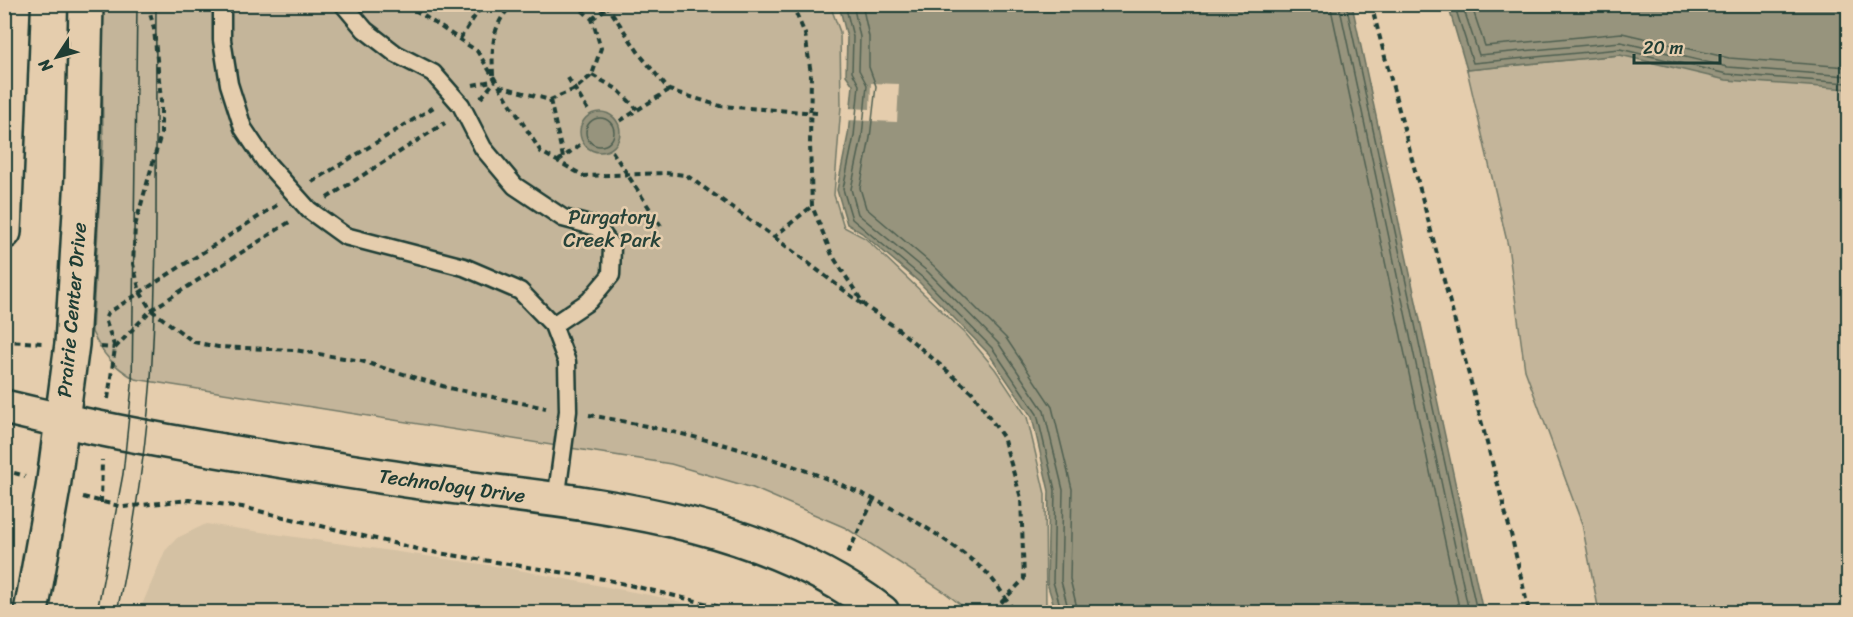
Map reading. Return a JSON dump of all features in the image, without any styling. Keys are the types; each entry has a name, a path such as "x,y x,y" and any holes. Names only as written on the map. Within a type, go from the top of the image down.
{"street":[{"path":"4,232 13,4"},
{"name":"Prairie Center Drive","path":"31,612 72,344 82,177 86,4"},
{"name":"Technology Drive","path":"4,407 62,421 229,452 556,501 711,528 797,561 867,608"}],"lane":[{"path":"222,4 222,40 229,84 243,128 265,161 309,210 345,236 464,267 520,291 553,325 567,362 568,381 568,411 556,501"},
{"path":"343,4 365,30 396,54 433,73 461,105 483,148 515,186 563,218 597,227 612,247 611,275 589,301 553,325"}],"path":[{"path":"148,4 154,29 161,134 135,226 133,264 140,292 151,310"},
{"path":"406,4 477,51 541,152 584,176 665,173 686,175 719,196 898,329 972,392 1003,437 1021,498 1024,579 992,612"},
{"path":"460,39 483,4"},
{"path":"478,103 495,79 492,38 506,11 514,4"},
{"path":"498,85 550,100 575,89 592,75 601,48 592,19 575,4"},
{"path":"792,4 805,34 811,74 812,206 832,255 865,306"},
{"path":"1371,4 1511,534 1529,612"},
{"path":"592,19 609,5 640,56 669,90 720,106 817,113"},
{"path":"592,75 617,88 637,110"},
{"path":"568,78 589,112"},
{"path":"466,87 495,79"},
{"path":"620,121 669,90"},
{"path":"550,100 563,157"},
{"path":"312,182 440,104"},
{"path":"327,198 451,120"},
{"path":"558,161 581,144"},
{"path":"612,151 661,226"},
{"path":"278,204 108,313 105,319 115,348 151,310 294,219"},
{"path":"774,237 812,206"},
{"path":"101,503 123,507 189,500 242,507 426,551 604,579 713,605 732,612"},
{"path":"854,542 873,501"},
{"path":"1005,599 1015,612"}],"shaded area":[{"path":"206,524 508,568 670,599 716,612 139,612 165,551 177,538"}],"green space":[{"name":"Purgatory Creek Park","path":"102,5 830,5 840,32 841,106 834,195 844,227 865,238 965,333 995,369 1027,417 1045,494 1046,612 970,612 943,591 846,528 753,488 671,464 135,379 127,374 109,359 92,332 103,144"},
{"path":"1620,55 1848,87 1848,612 1599,612 1582,524 1525,370 1508,246 1467,70"}],"water":[{"path":"839,5 1352,5 1483,612 1056,612 1047,583 1049,491 1032,417 989,354 919,282 862,233 847,224 837,190 848,135 853,85 846,75 847,37"},
{"path":"1448,5 1848,5 1848,89 1726,80 1620,55 1467,70"},
{"path":"600,112 614,118 620,132 614,146 600,152 586,146 580,132 586,118"}],"pier":[{"path":"871,83 899,84 897,122 846,120 847,108 870,109"}],"tram line":[{"path":"97,612 123,474 132,386 137,4"},
{"path":"117,612 138,496 151,378 156,238 156,4"}]}
